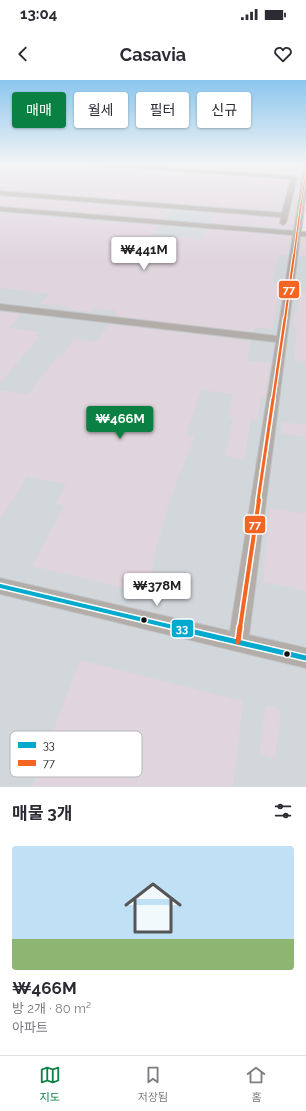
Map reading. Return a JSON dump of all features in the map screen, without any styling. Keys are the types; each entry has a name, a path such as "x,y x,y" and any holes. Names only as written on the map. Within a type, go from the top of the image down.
{"street":[{"path":"52,197 285,215"},
{"path":"269,230 283,224 289,197"},
{"path":"238,642 282,340 302,233 304,202"},
{"path":"0,209 302,233"},
{"path":"0,306 282,340"},
{"path":"0,586 306,658"}],"shaded area":[{"path":"0,197 300,197 294,231 0,208"},
{"path":"0,209 306,234 306,787 0,787"}],"building":[{"path":"0,197 12,197 171,210 164,219 0,206"},
{"path":"94,197 285,197 281,211"},
{"path":"294,197 298,197 293,229 210,223 215,213 279,218 279,224 284,226 287,223"},
{"path":"0,213 159,226 152,235 202,239 207,229 291,236 288,255 278,255 272,283 280,284 272,329 254,327 253,332 114,316 117,311 94,308 91,312 68,309 70,307 40,304 49,294 0,288"},
{"path":"301,238 306,238 306,256 299,256"},
{"path":"299,291 306,291 306,362 294,360 297,327 292,327 294,313 297,313"},
{"path":"0,312 21,314 9,328 40,332 36,336 40,337 0,383"},
{"path":"109,324 251,341 247,361 270,363 265,399 261,398 257,421 251,420 244,459 225,456 233,418 228,417 233,394 201,390 186,435 195,436 171,497 157,544 150,584 136,582 134,590 32,566 64,506 55,504 66,484 27,477 0,520 0,390 28,394 58,355 62,356 74,339 97,342"},
{"path":"283,422 306,425 306,437 281,433"},
{"path":"270,508 306,514 306,591 263,582"},
{"path":"80,660 243,701 233,787 32,787 36,777 142,777 142,731 53,731"},
{"path":"266,705 281,710 275,759 259,754"}],"transit line":[{"name":"77","path":"238,642 302,197"},
{"name":"33","path":"0,586 306,658"}]}
